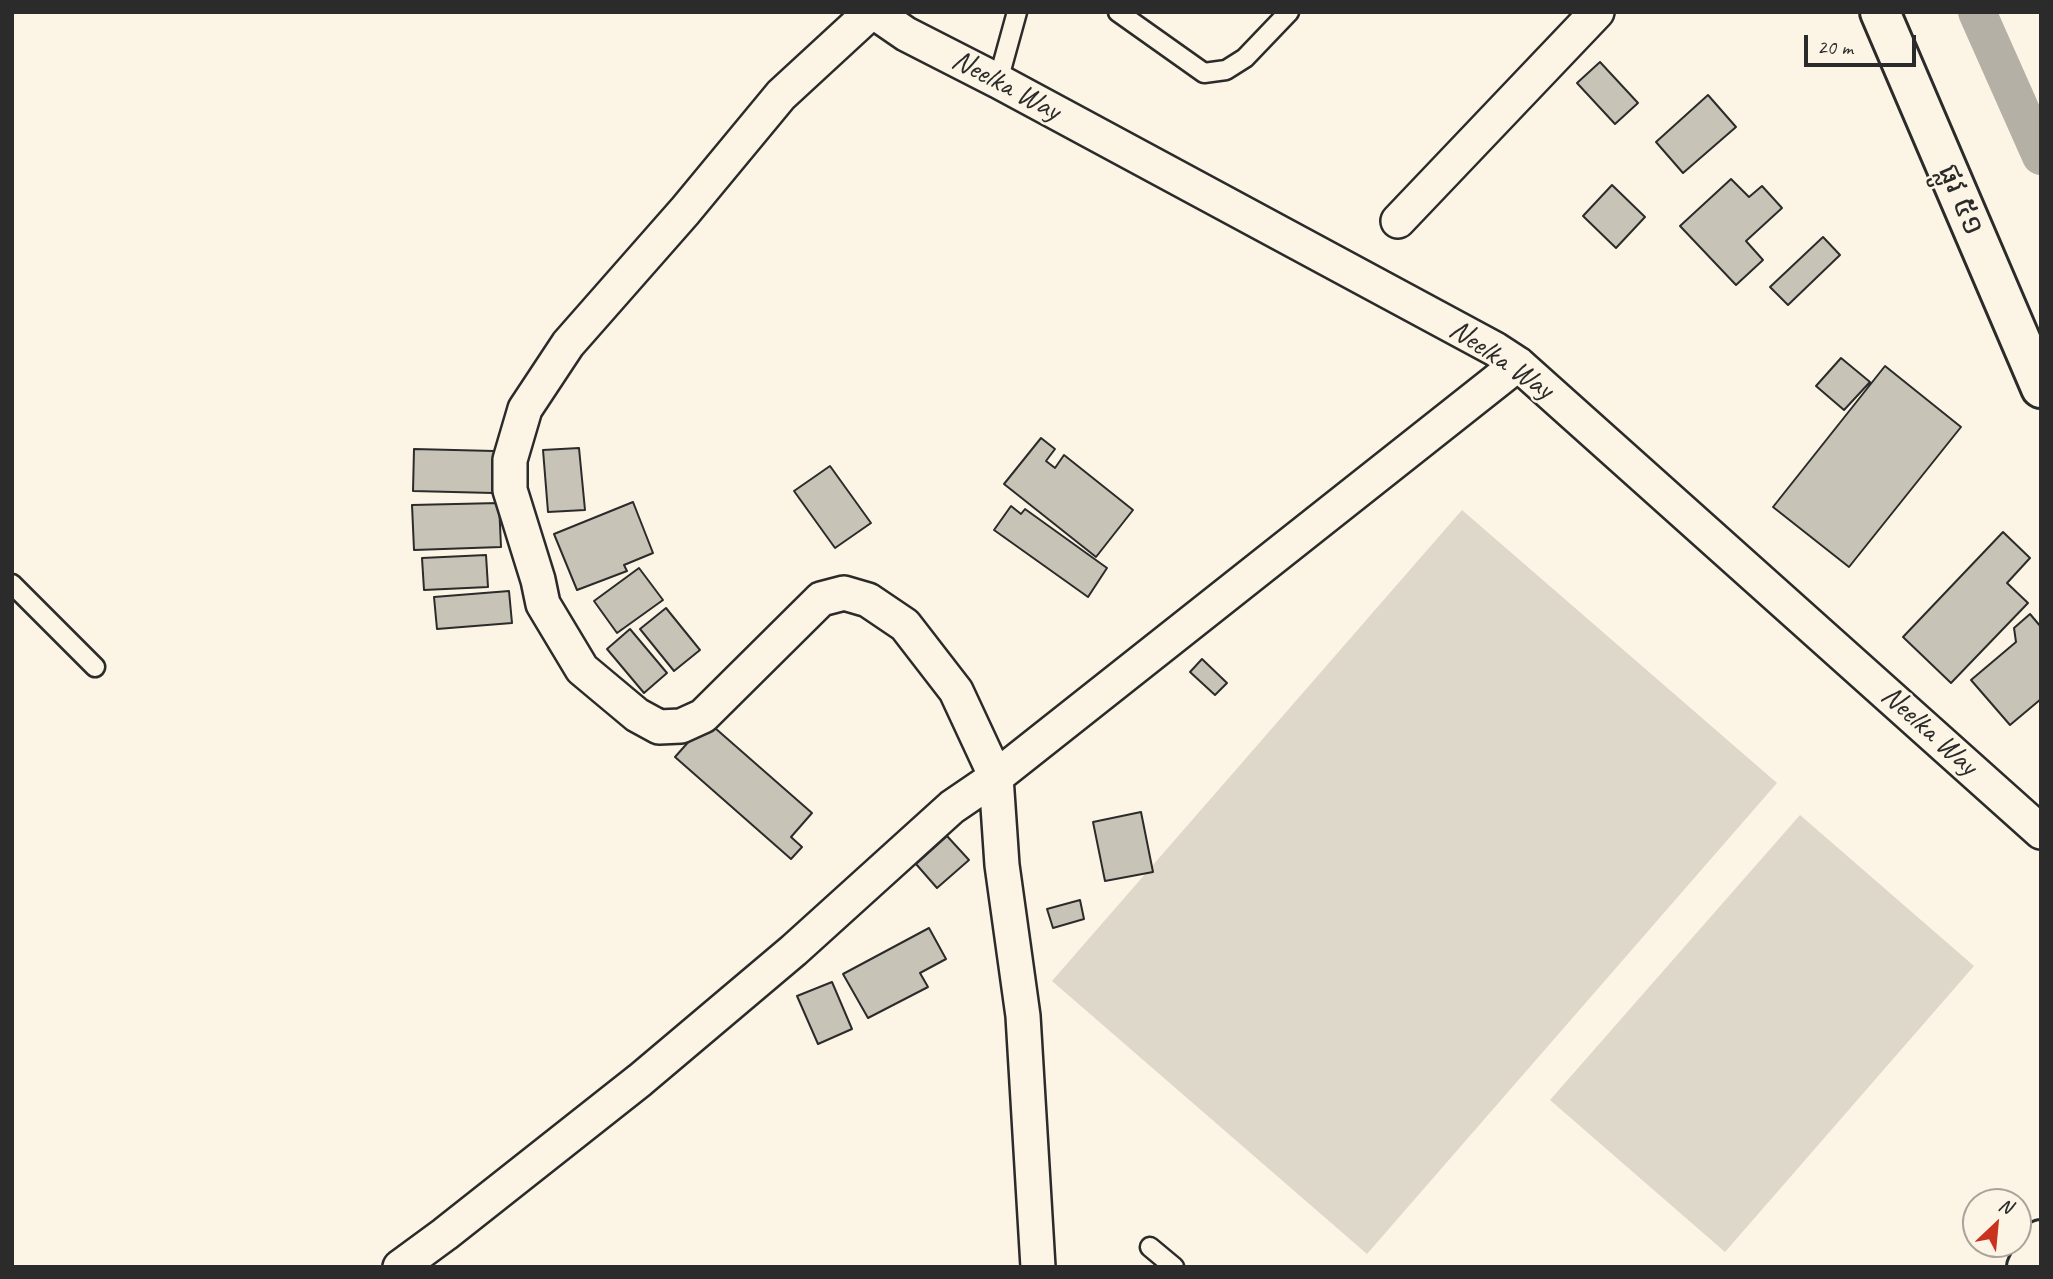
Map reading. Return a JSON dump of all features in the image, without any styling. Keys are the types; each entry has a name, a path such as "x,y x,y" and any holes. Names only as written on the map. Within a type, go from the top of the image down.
{"main road":[{"name":"ផ្លូវ ៥១","path":"1880,12 2041,388"},
{"path":"2027,1267 2041,1240"}],"street":[{"name":"Neelka Way","path":"872,12 906,34 999,81 1483,342 1518,364 2041,832"},
{"path":"872,12 781,95 685,211 568,344 525,409 510,460 510,490 543,604 582,669 638,715 659,727 681,726 703,716 821,600 844,593 868,600 905,625 956,691 996,777 1002,865 1023,1016 1038,1267"},
{"path":"1398,221 1597,12"},
{"path":"400,1267 640,1080 794,950 952,807 996,777 1518,364"}],"lane":[{"path":"999,81 1017,12"},
{"path":"1118,12 1204,73 1226,70 1245,58 1289,12"},
{"path":"12,583 95,667"},
{"path":"1150,1247 1174,1267"}],"shaded area":[{"path":"1462,510 1777,783 1367,1254 1052,981"},
{"path":"1800,815 1974,966 1725,1252 1550,1100"}],"building":[{"path":"1600,62 1638,103 1615,124 1577,83"},
{"path":"1708,95 1736,127 1683,173 1656,142"},
{"path":"1731,179 1749,197 1762,186 1782,208 1746,241 1763,260 1736,285 1680,226"},
{"path":"1612,185 1645,217 1616,248 1583,216"},
{"path":"1823,237 1840,255 1788,305 1770,287"},
{"path":"1841,358 1870,382 1844,410 1816,386"},
{"path":"1885,366 1961,427 1849,567 1773,507"},
{"path":"1041,438 1055,449 1046,461 1055,468 1064,455 1133,510 1096,557 1004,484"},
{"path":"579,448 585,510 548,512 543,450"},
{"path":"414,449 494,451 493,493 413,491"},
{"path":"830,466 871,523 835,548 794,491"},
{"path":"633,502 653,553 624,565 627,571 577,590 554,534"},
{"path":"499,503 501,547 414,550 412,505"},
{"path":"1011,506 1021,514 1025,509 1107,568 1088,597 994,530"},
{"path":"2003,532 2030,558 2007,583 2028,603 1951,683 1903,637"},
{"path":"486,555 488,587 424,590 422,558"},
{"path":"639,568 663,600 617,633 594,601"},
{"path":"509,591 512,623 437,629 434,597"},
{"path":"666,608 700,650 674,671 640,629"},
{"path":"2030,614 2041,627 2041,699 2010,725 1971,680 2016,642 2014,628"},
{"path":"630,629 667,673 644,693 607,649"},
{"path":"1202,659 1227,683 1215,695 1190,672"},
{"path":"707,721 812,813 791,837 802,847 791,859 675,757"},
{"path":"1141,812 1153,872 1105,881 1093,822"},
{"path":"947,836 969,860 937,888 916,864"},
{"path":"1080,900 1084,919 1053,928 1047,909"},
{"path":"929,928 946,959 920,973 928,987 868,1018 843,974"},
{"path":"832,982 852,1029 818,1044 797,996"}],"waterway":[{"path":"1977,12 2041,156"}]}
